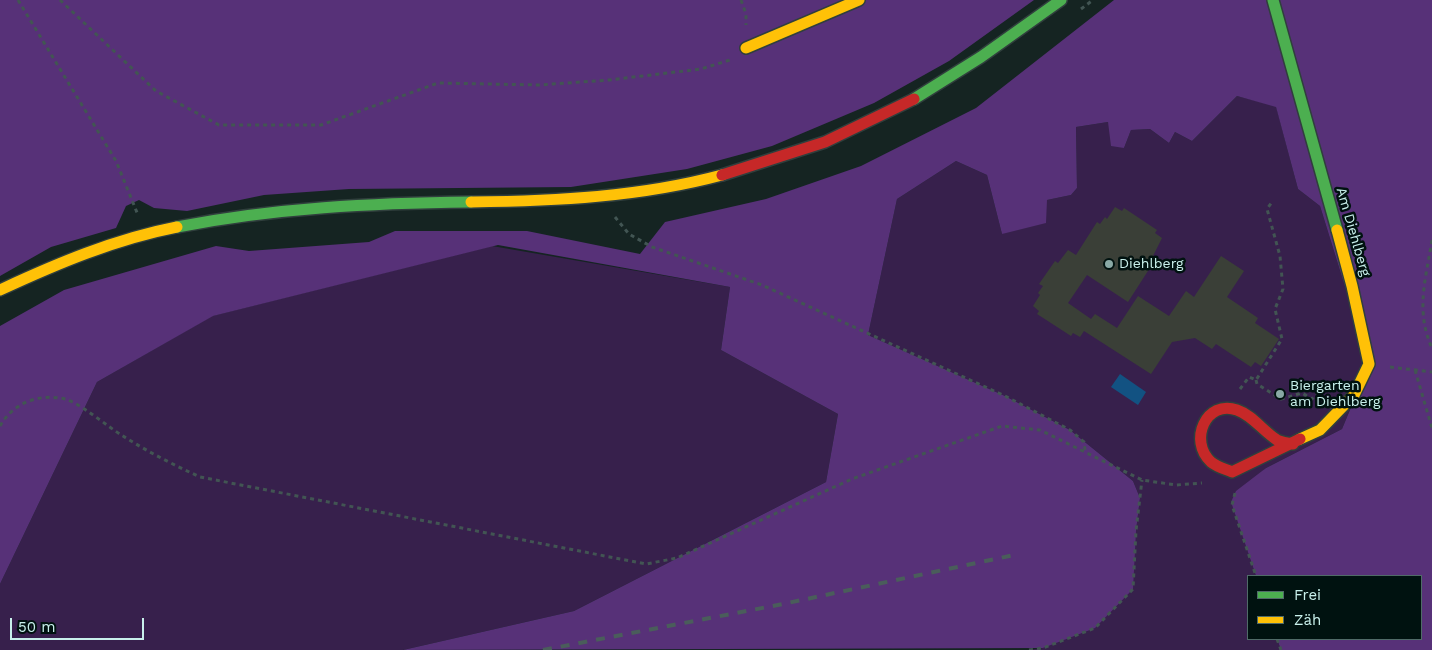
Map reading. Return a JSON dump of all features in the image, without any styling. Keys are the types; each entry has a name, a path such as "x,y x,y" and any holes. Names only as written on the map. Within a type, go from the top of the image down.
{"main road":[{"path":"746,48 859,0"},
{"path":"0,290 92,251 143,235 227,218 303,209 380,204 580,200 694,183 747,169 821,143 930,91 976,61 1061,0"},
{"name":"Am Diehlberg","path":"1273,0 1352,286 1369,364"},
{"path":"1293,444 1276,440 1239,412 1226,408 1214,412 1203,422 1198,440 1202,452 1212,463 1232,472 1293,444 1320,430 1354,395 1369,364"}],"path":[{"path":"18,0 116,161 138,214 143,235"},
{"path":"60,0 156,91 219,125 321,125 438,83 539,86 609,80 701,69 732,59 746,48"},
{"path":"1256,380 1282,339 1275,310 1282,289 1280,256 1267,209 1272,202"},
{"path":"614,216 629,234 652,247 762,285 1005,396 1070,430 1084,442 1085,450"},
{"path":"1432,240 1421,308 1424,330 1432,348"},
{"path":"1369,364 1432,372"},
{"path":"1415,370 1432,428"},
{"path":"1226,408 1249,376 1256,380 1257,384 1281,399 1302,393 1312,399 1326,383"},
{"path":"0,426 5,417 16,407 32,399 67,399 156,456 200,478 646,564 677,558 852,479 1002,426 1040,430 1085,450 1142,480 1176,485 1208,483"},
{"path":"1029,650 1043,648 1095,628 1133,589 1136,531 1142,480"},
{"path":"1236,490 1232,505 1256,575"}],"shaded area":[{"path":"0,0 1034,0 949,61 874,103 772,146 687,169 571,187 349,189 264,195 187,211 154,208 139,200 126,206 116,228 51,247 0,276"},
{"path":"1114,0 1432,0 1432,650 1281,650 1277,640 1422,640 1422,575 1256,575 1231,502 1236,491 1266,468 1342,429 1369,364 1320,206 1298,189 1276,107 1237,96 1192,141 1175,132 1169,143 1150,129 1131,130 1124,148 1111,146 1108,122 1076,127 1077,188 1071,195 1047,200 1046,223 1002,234 987,175 956,161 897,199 868,335 1005,396 1070,430 1133,481 1140,498 1133,589 1095,628 1043,648 403,650 574,611 826,482 838,414 721,350 730,287 498,245 213,316 97,382 0,584 0,326 64,290 216,246 249,251 369,242 395,231 527,231 640,254 665,222 766,199 861,166 976,108"},
{"path":"1237,96 1276,106 1298,189 1320,206 1369,364 1342,429 1266,468 1231,501 1256,575 1247,575 1247,640 1277,640 1281,650 1029,650 1043,648 1136,531 1140,498 1133,481 1070,430 1005,396 868,335 897,199 956,161 987,175 1002,234 1047,200 1071,195 1077,188 1076,127 1108,122 1124,148 1131,130 1150,129 1169,143 1175,132 1192,141"},
{"path":"492,246 730,287 721,350 838,414 826,482 574,611 403,650 0,650 0,584 97,382 212,316"}],"water":[{"path":"1120,374 1146,392 1138,405 1111,387"}],"building":[{"path":"1115,207 1122,211 1124,208 1157,230 1155,233 1162,238 1152,258 1155,260 1128,302 1087,275 1068,303 1091,319 1095,314 1117,328 1138,296 1169,316 1186,291 1194,297 1221,256 1244,271 1227,297 1258,318 1255,323 1279,339 1261,366 1255,362 1251,367 1216,344 1212,349 1195,338 1172,342 1151,374 1084,331 1080,337 1073,333 1071,336 1037,314 1039,311 1033,306 1043,286 1039,284 1055,261 1058,263 1068,250 1076,255 1097,222 1100,224 1105,217 1107,219"}],"railway":[{"path":"543,650 783,604 1014,555"}],"traffic: fast":[{"path":"914,99 981,57 1061,0"},
{"path":"1273,0 1337,230"},
{"path":"177,227 287,211 397,204 471,202"}],"traffic: slow":[{"path":"746,48 859,0"},
{"path":"471,202 566,199 629,193 722,175"},
{"path":"0,290 86,253 131,238 177,227"},
{"path":"1300,439 1320,430 1354,395 1369,364 1352,286 1337,230"}],"traffic: jam":[{"path":"722,175 825,142 914,99"},
{"path":"1293,444 1291,444 1289,443 1277,440 1242,412 1226,408 1209,416 1201,433 1204,453 1211,462 1218,467 1232,472 1300,439"}],"place":[{"name":"Diehlberg","path":"1109,264"},
{"name":"Biergarten am Diehlberg","path":"1280,394"}]}
